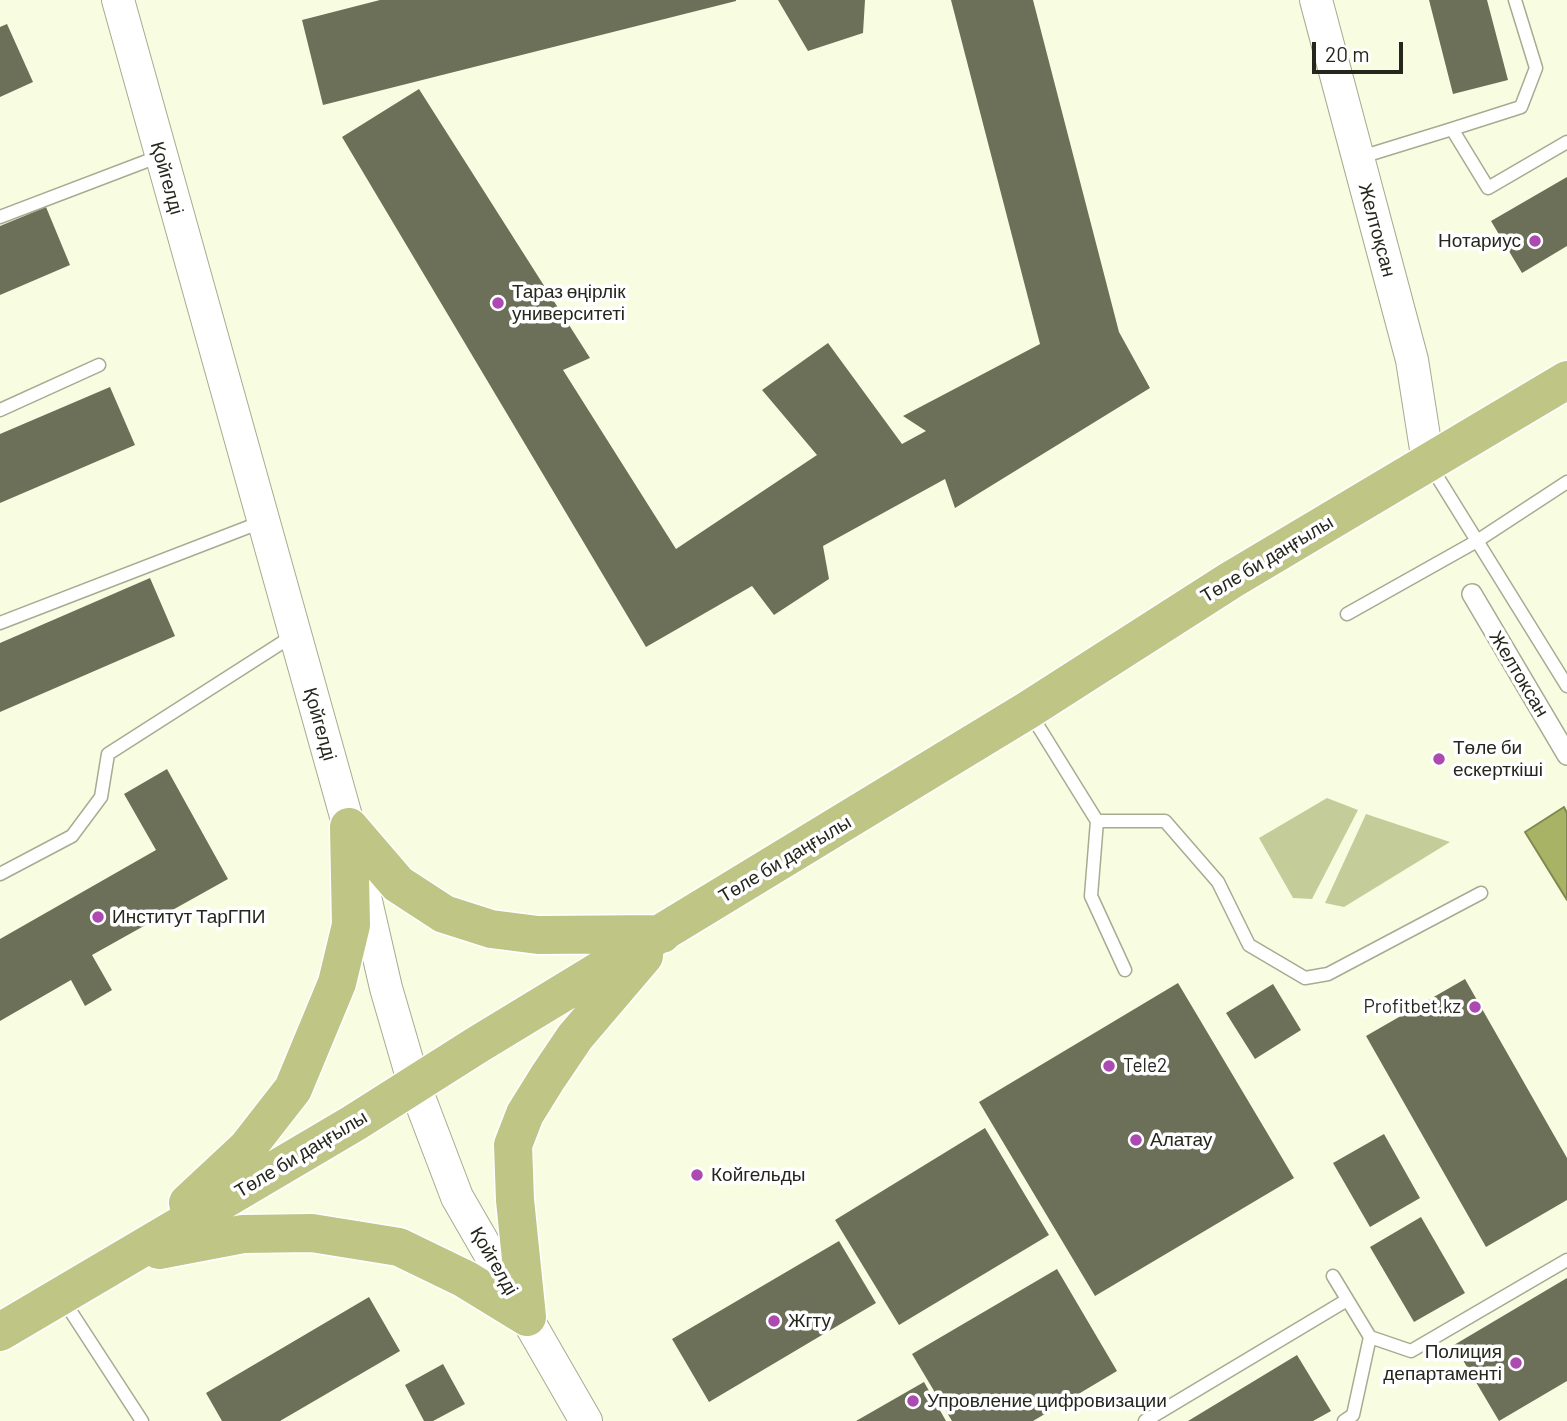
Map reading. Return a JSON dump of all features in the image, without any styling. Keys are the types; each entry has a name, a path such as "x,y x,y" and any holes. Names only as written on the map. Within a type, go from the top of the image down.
{"main road":[{"name":"Төле би даңғылы","path":"0,1332 354,1123 1028,710 1231,580 1567,380"},
{"path":"349,827 398,884 444,914 491,929 538,935 663,934"},
{"path":"132,1254 247,1147 293,1089 337,983 351,925 349,827"},
{"path":"527,1317 515,1200 513,1145 525,1114 561,1057 663,934"},
{"path":"132,1254 243,1234 312,1233 399,1247 465,1279 527,1317"}],"street":[{"name":"Қойгелді","path":"118,0 349,827 386,988 414,1084 457,1198 586,1421"},
{"name":"Желтоқсан","path":"1316,0 1412,359 1428,462"},
{"name":"Желтоксан","path":"1472,594 1567,754"}],"lane":[{"path":"1358,158 1521,107 1536,68 1515,0"},
{"path":"1452,129 1488,188 1567,142"},
{"path":"0,217 160,156"},
{"path":"0,410 99,365"},
{"path":"1428,462 1567,686"},
{"path":"1347,614 1477,541 1567,482"},
{"path":"0,623 265,521"},
{"path":"0,874 72,836 101,797 108,754 295,634"},
{"path":"1028,710 1097,821 1091,897 1125,970"},
{"path":"1097,821 1165,821 1218,882 1249,945 1305,978 1328,974 1481,893"},
{"path":"1333,1276 1370,1337 1411,1351 1567,1260"},
{"path":"60,1295 142,1421"},
{"path":"1145,1421 1347,1300"},
{"path":"1344,1421 1353,1415 1370,1337"}],"shaded area":[{"path":"1327,798 1358,810 1312,899 1293,898 1259,838"},
{"path":"1564,807 1567,813 1567,900 1525,832"},
{"path":"1366,814 1450,842 1344,907 1325,903"}],"building":[{"path":"380,0 736,1 323,105 302,20"},
{"path":"778,0 865,0 863,33 808,51"},
{"name":"Тараз өңірлік университеті","path":"951,0 1033,0 1119,332 1150,388 955,508 945,479 823,546 829,579 774,615 752,586 646,647 342,137 419,89 590,358 563,370 676,549 817,455 762,390 828,343 902,444 926,431 903,416 1040,344"},
{"path":"1429,0 1487,0 1508,80 1453,94"},
{"path":"7,24 33,82 0,97 0,27"},
{"path":"1567,177 1567,246 1522,273 1491,221"},
{"path":"46,207 70,265 0,295 0,226"},
{"path":"110,387 135,445 0,503 0,434"},
{"path":"150,578 175,636 0,712 0,643"},
{"path":"167,769 228,879 92,955 112,990 85,1006 71,980 0,1021 0,939 156,850 124,794"},
{"path":"1465,979 1567,1158 1567,1200 1486,1247 1366,1036"},
{"name":"Алатау","path":"1178,983 1294,1178 1095,1296 979,1102"},
{"path":"1273,984 1301,1030 1255,1059 1226,1013"},
{"path":"985,1128 1049,1235 899,1325 835,1220"},
{"path":"1384,1134 1420,1198 1370,1227 1333,1163"},
{"path":"1421,1217 1465,1293 1414,1322 1370,1247"},
{"name":"Жгту","path":"839,1241 876,1303 709,1402 672,1339"},
{"path":"1057,1269 1117,1371 1033,1421 952,1421 912,1354"},
{"name":"Полиция департаменті","path":"1567,1278 1567,1381 1499,1421 1454,1345"},
{"path":"369,1297 400,1351 280,1421 222,1421 206,1393"},
{"path":"1297,1355 1331,1411 1313,1421 1188,1421"},
{"path":"443,1364 465,1404 433,1421 424,1421 405,1385"},
{"name":"Упровление цифровизации","path":"924,1382 946,1421 856,1421"}],"place":[{"name":"Нотариус","path":"1535,241"},
{"name":"Тараз өңірлік университеті","path":"498,303"},
{"name":"Төле би ескерткіші","path":"1439,759"},
{"name":"Институт ТарГПИ","path":"98,917"},
{"name":"Profitbet.kz","path":"1475,1007"},
{"name":"Tele2","path":"1109,1066"},
{"name":"Алатау","path":"1136,1140"},
{"name":"Койгельды","path":"697,1175"},
{"name":"Жгту","path":"774,1321"},
{"name":"Полиция департаменті","path":"1516,1363"},
{"name":"Упровление цифровизации","path":"913,1401"}]}
